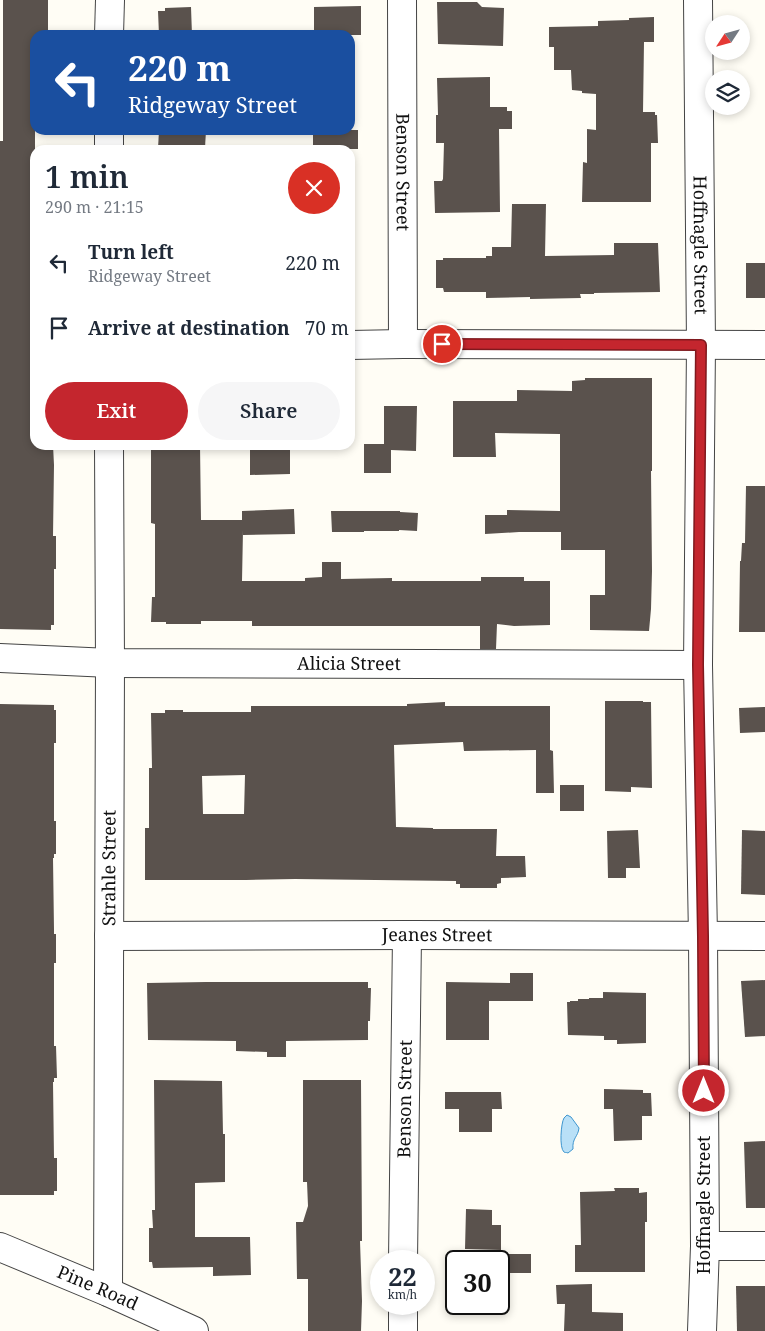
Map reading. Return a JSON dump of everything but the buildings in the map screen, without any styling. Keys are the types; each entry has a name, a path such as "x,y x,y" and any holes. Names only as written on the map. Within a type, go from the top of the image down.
{"street":[{"path":"109,30 110,0"},
{"name":"Benson Street","path":"402,0 402,344"},
{"name":"Hoffnagle Street","path":"698,0 701,345 698,665 703,936 705,1246 702,1331"},
{"path":"355,345 765,345"},
{"name":"Strahle Street","path":"108,1292 109,450"},
{"name":"Alicia Street","path":"0,658 110,663 698,665"},
{"name":"Benson Street","path":"403,1250 407,935"},
{"name":"Jeanes Street","path":"109,936 765,936"},
{"name":"Pine Road","path":"0,1246 194,1331"},
{"path":"705,1246 765,1246"},
{"path":"402,1331 403,1315"}],"water":[{"path":"567,1115 571,1117 579,1128 573,1142 573,1149 568,1153 562,1150 561,1141 563,1121"}],"route":[{"path":"442,344 701,345 698,665 704,1091"}]}
